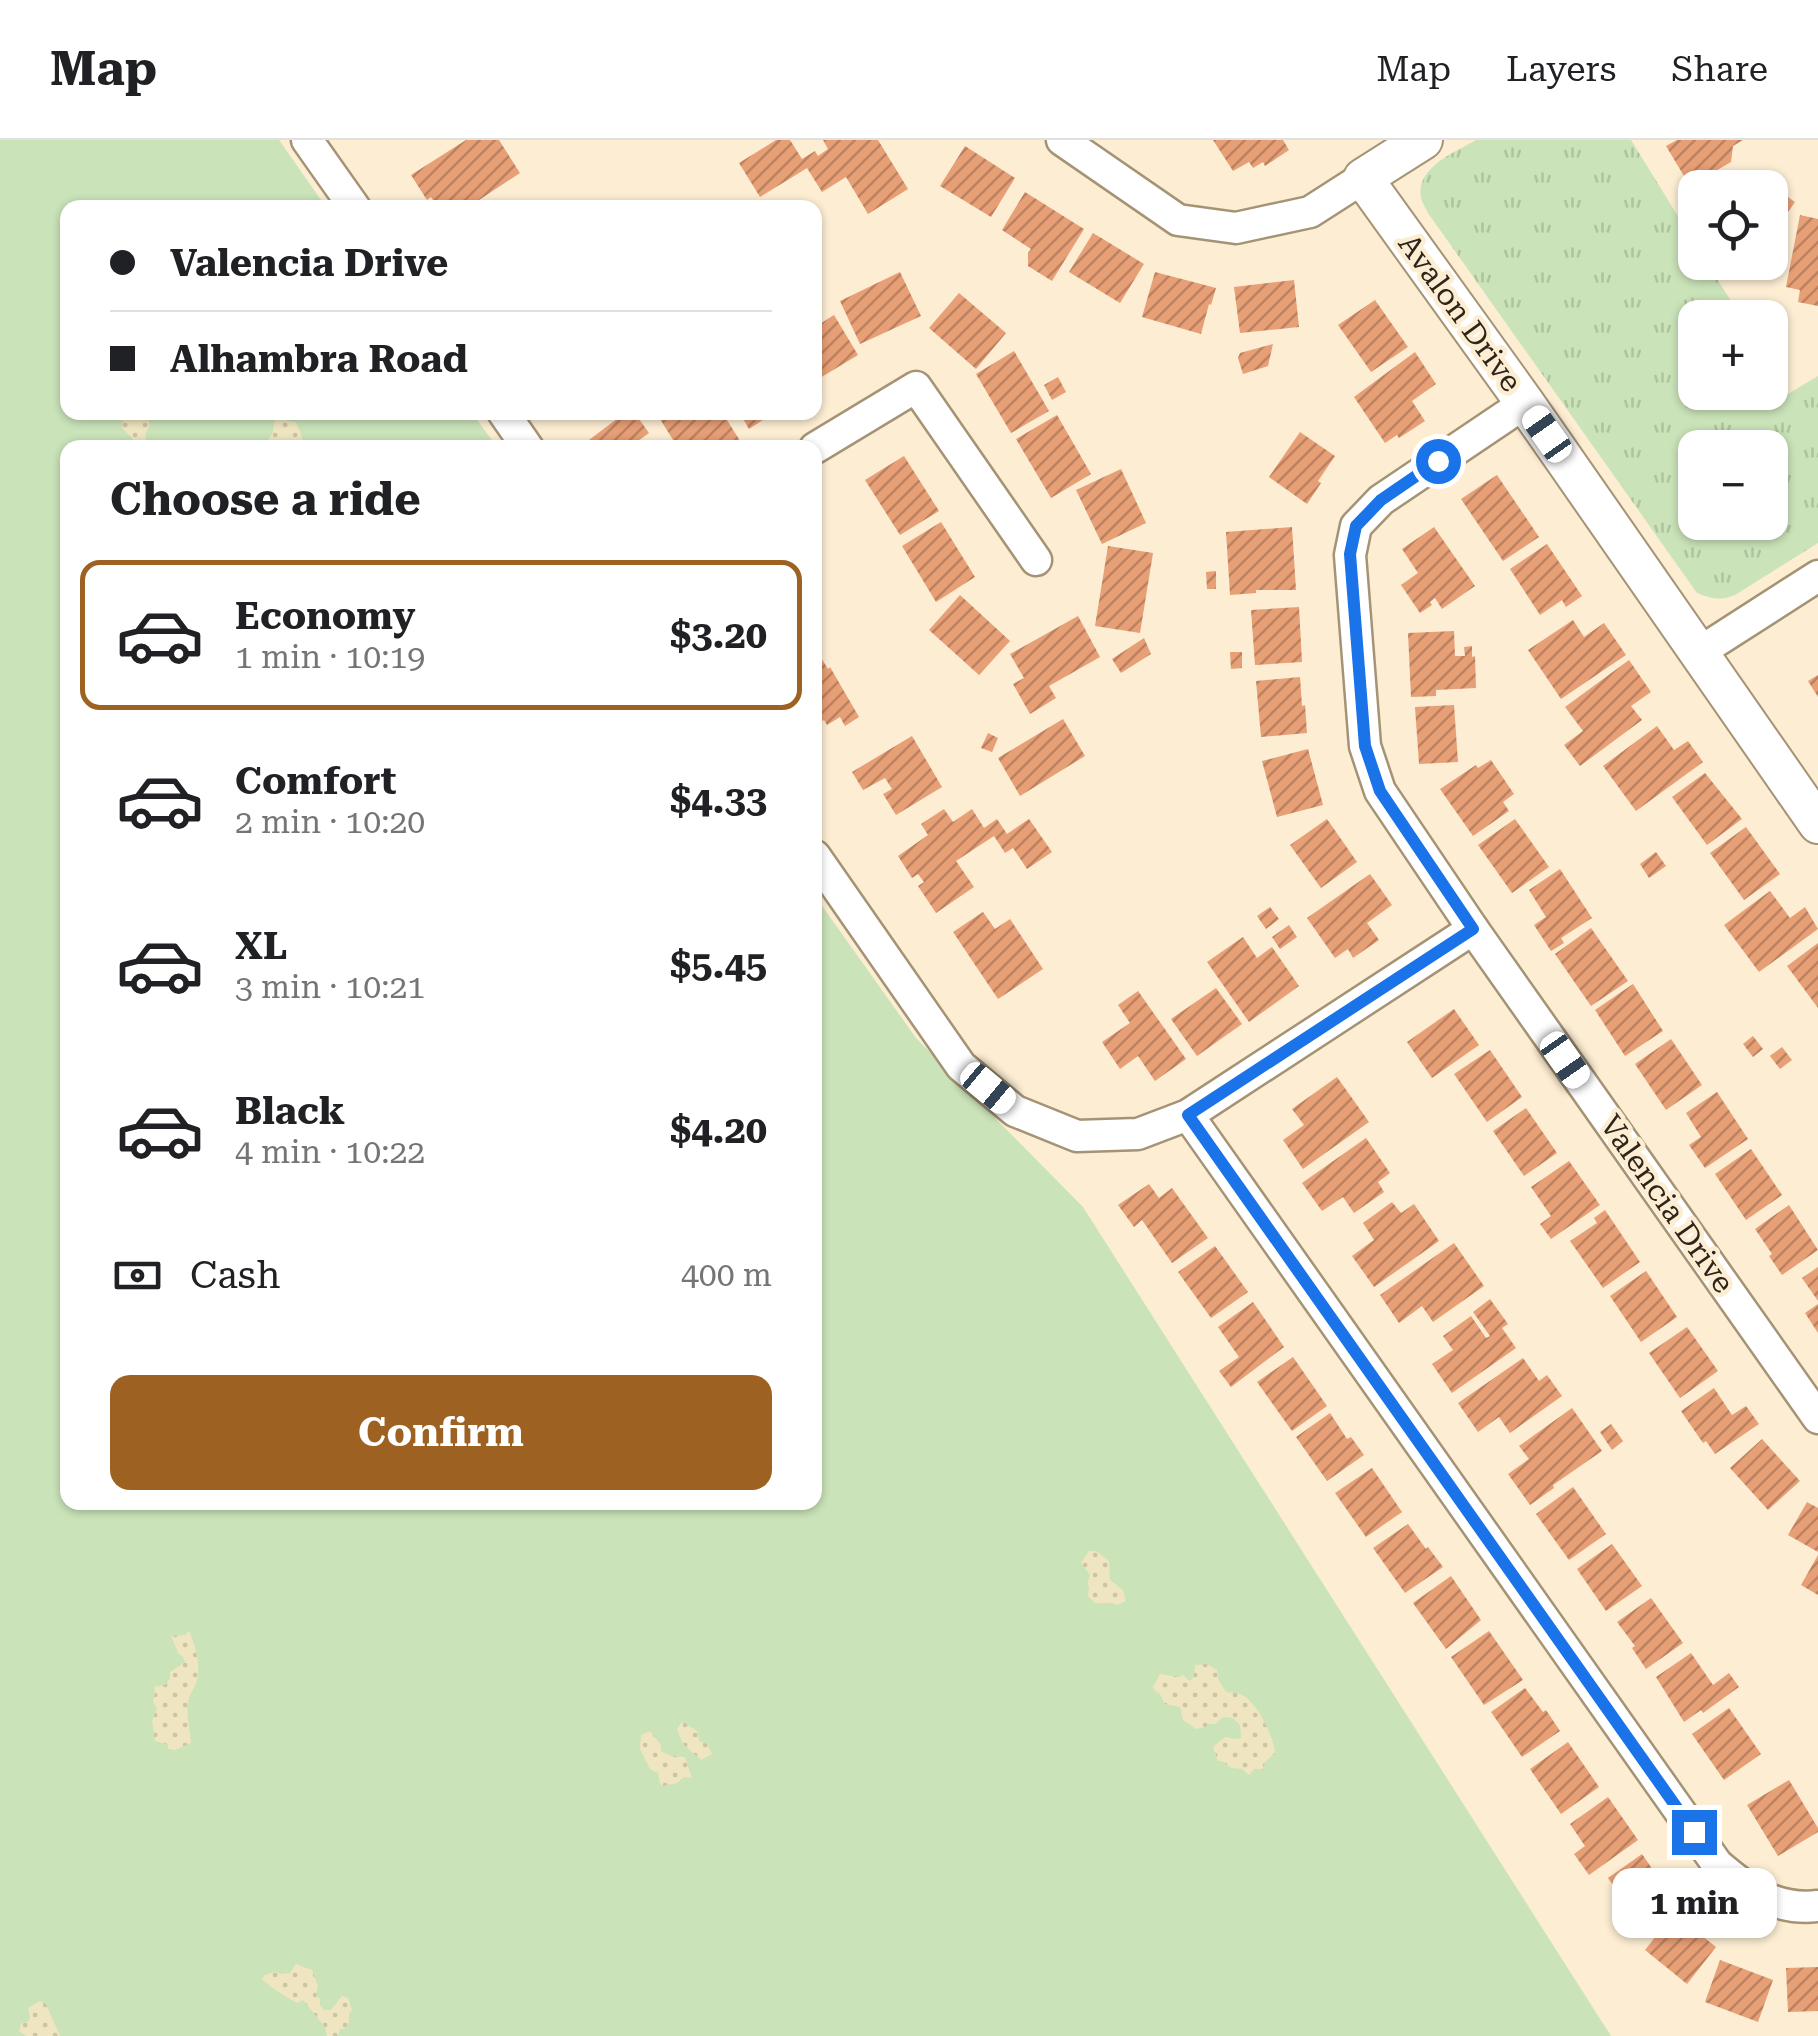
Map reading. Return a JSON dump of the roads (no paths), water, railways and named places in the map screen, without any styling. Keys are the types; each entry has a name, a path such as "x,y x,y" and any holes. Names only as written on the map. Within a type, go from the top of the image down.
{"street":[{"path":"307,140 349,200"},
{"path":"1062,140 1178,220 1236,228 1310,212 1423,140"},
{"name":"Avalon Drive","path":"1363,178 1818,824"},
{"path":"822,444 916,387 1036,560"},
{"name":"Valencia Drive","path":"1525,403 1381,500 1356,526 1350,554 1365,746 1380,791 1473,929 1818,1418"},
{"path":"1698,653 1818,576"},
{"path":"822,866 961,1066 1016,1112 1077,1136 1138,1134 1188,1115 1473,929"},
{"path":"1188,1115 1717,1864 1746,1889 1776,1904 1818,1906"}]}
